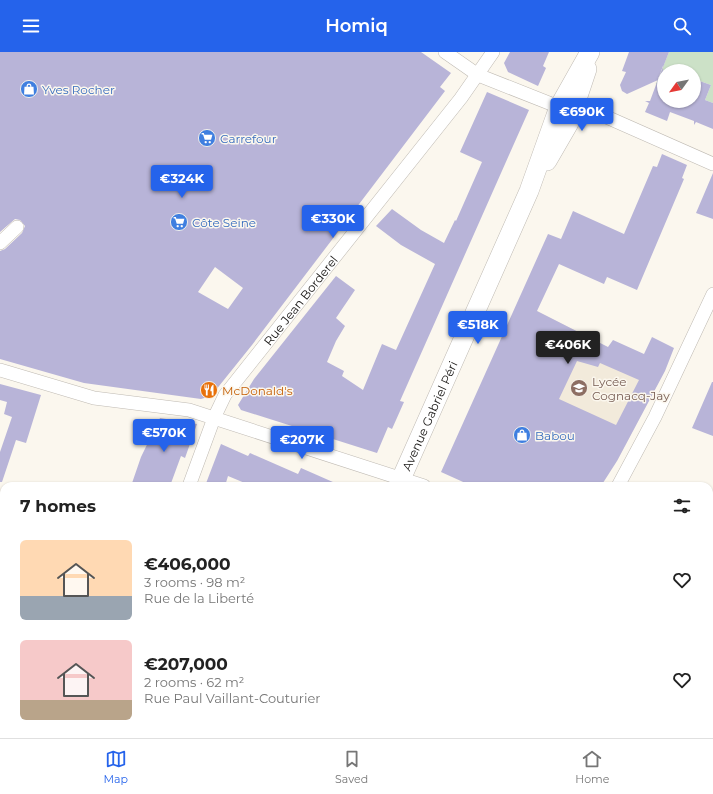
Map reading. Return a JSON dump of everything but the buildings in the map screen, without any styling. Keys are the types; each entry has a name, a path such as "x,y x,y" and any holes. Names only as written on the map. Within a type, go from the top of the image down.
{"main road":[{"name":"Avenue Gabriel Péri","path":"529,192 566,130 577,104 591,52"},
{"name":"Avenue Gabriel Péri","path":"400,482 529,192 559,107 591,52"}],"street":[{"path":"445,52 478,75 559,107"},
{"name":"Rue Jean Borderel","path":"190,482 214,418 225,395 478,75 494,52"},
{"path":"577,104 713,164"},
{"path":"0,243 18,227"},
{"path":"620,482 654,417 713,294"},
{"path":"0,370 94,398 188,410 400,482"}],"shaded area":[{"name":"Lycée Cognacq-Jay","path":"537,311 619,353 665,370 617,461 593,443 498,395"}],"green space":[{"path":"669,52 713,52 713,103 705,100 711,85 701,81 701,64 664,64"}],"place":[{"name":"Yves Rocher","path":"29,89"},
{"name":"Carrefour","path":"207,138"},
{"name":"Côte Seine","path":"179,222"},
{"name":"Lycée Cognacq-Jay","path":"579,388"},
{"name":"McDonald's","path":"209,390"},
{"name":"Babou","path":"522,435"}]}
